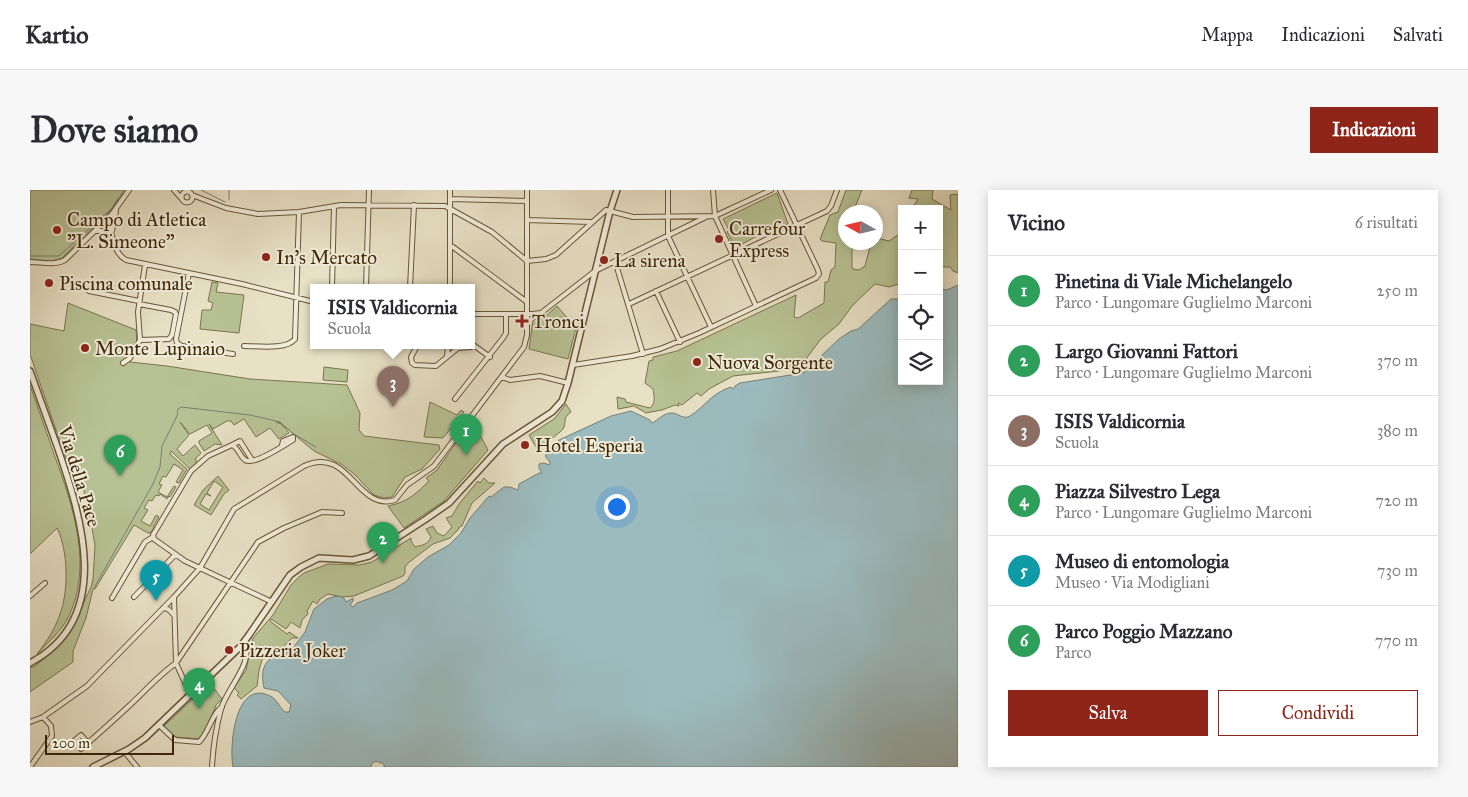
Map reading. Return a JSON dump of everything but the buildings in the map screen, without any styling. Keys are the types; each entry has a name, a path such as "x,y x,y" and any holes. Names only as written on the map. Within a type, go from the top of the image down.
{"street":[{"path":"30,262 61,262 104,223 129,190"},
{"path":"174,190 186,203 202,200"},
{"path":"179,190 189,192 202,200 243,212 278,214 334,206 440,205 451,209 492,232 527,261 546,259 556,255 606,210 633,217 715,216 771,190"},
{"path":"366,284 369,190"},
{"path":"450,190 450,284"},
{"path":"30,722 43,717 86,686 174,597 200,568 234,509 310,464 320,462 335,465 345,472 369,496 382,501 395,500 407,485 434,466 524,347 527,335 527,190"},
{"path":"668,190 668,236 711,327"},
{"path":"713,190 715,216 756,306"},
{"path":"572,366 643,354 680,342 815,279 818,276 818,270 780,190"},
{"path":"629,304 827,212 837,190"},
{"path":"93,767 145,738 159,725 245,641 290,575 319,558 353,560 368,556 449,503 495,450 512,437 546,417 557,407 562,401 568,383 615,191"},
{"path":"181,198 184,192"},
{"path":"191,201 192,195"},
{"path":"450,199 527,201"},
{"path":"410,284 414,205"},
{"path":"332,284 334,206"},
{"path":"111,236 116,209"},
{"path":"244,346 284,346 292,343 296,336 299,212"},
{"path":"475,314 527,314 544,311 595,271 708,216"},
{"path":"527,220 591,222"},
{"path":"104,223 108,226 115,248 120,256 132,262 310,301"},
{"path":"95,231 103,231 111,236"},
{"path":"450,247 527,302"},
{"path":"616,261 643,354"},
{"path":"124,363 130,358 140,340 139,302 145,264"},
{"path":"189,273 176,339 177,343 182,346 233,354"},
{"path":"584,279 593,279"},
{"path":"656,291 680,342"},
{"path":"89,292 173,310 176,314 172,335 169,339 140,340"},
{"path":"455,399 490,357 505,335 506,314"},
{"path":"475,346 490,357"},
{"path":"416,349 411,358 412,364 436,366 457,349"},
{"path":"447,356 448,349"},
{"name":"Via della Pace","path":"30,370 76,504 83,535 85,561 81,594 69,626 50,649 30,663"},
{"path":"502,377 510,380 540,376 568,383"},
{"path":"112,598 145,542 153,537 191,471 208,456 238,441 241,442 252,460"},
{"path":"232,445 238,448 247,462 264,457 282,446"},
{"path":"88,743 176,664 251,549 261,539 322,512 342,513"},
{"path":"153,537 175,555 190,564 272,602"},
{"path":"134,597 175,555"},
{"path":"30,596 45,583"},
{"path":"174,597 176,664 190,694"},
{"path":"163,608 169,610 174,615"},
{"path":"212,767 214,740 222,707 243,667 246,650 245,641"},
{"path":"159,725 174,740 199,742 210,726 216,712 222,707"},
{"path":"30,767 52,736 51,726 43,717"},
{"path":"124,751 137,767"}],"green space":[{"name":"Campo di Atletica \"L. Simeone\"","path":"30,190 124,190 112,209 62,258 51,261 30,259"},
{"path":"846,190 862,190 856,205 841,205"},
{"path":"912,190 933,190 932,199 942,205 914,205 918,199 909,198"},
{"path":"777,193 788,224 768,233 766,231 735,248 723,219"},
{"path":"958,194 958,273 950,267 943,267 943,205 951,210 950,195"},
{"path":"838,212 838,250 852,250 853,269 859,270 865,266 869,250 883,250 883,240 889,241 898,235 898,284 889,287 875,284 852,306 839,324 821,339 806,359 779,371 733,376 709,389 701,396 697,393 682,405 678,403 679,406 675,405 646,413 634,406 618,409 617,397 625,399 626,402 650,408 652,406 654,399 653,389 645,383 649,361 653,360 653,357 677,351 796,295 794,317 798,318 824,303 825,282 828,282 831,270 835,267 836,243 820,239 830,215"},
{"path":"212,282 218,283 216,292 244,295 239,333 200,329 202,310 211,310 213,303 208,301"},
{"path":"68,303 136,330 137,343 130,362 250,379 347,385 360,413 359,430 364,436 439,445 440,449 422,469 405,477 392,497 384,498 374,495 354,474 341,464 314,451 279,422 276,422 281,424 289,433 279,439 270,428 256,437 244,419 234,425 231,421 227,421 213,429 209,424 222,445 215,444 204,451 199,441 212,433 207,425 190,434 180,422 189,435 177,449 183,456 195,445 201,453 196,458 196,463 190,469 171,451 170,454 187,469 179,483 176,482 183,470 174,464 166,477 163,476 159,484 162,485 158,492 167,497 174,486 176,487 170,497 167,499 160,494 159,496 156,495 152,501 149,500 144,508 148,510 141,521 150,526 156,515 159,517 154,528 148,533 134,525 95,589 93,589 86,618 73,651 73,662 30,692 30,668 56,649 69,634 93,579 95,545 82,483 66,459 30,354 30,324 64,331"},
{"path":"557,306 576,328 568,359 529,349 533,320 546,316"},
{"path":"324,367 348,370 347,382 323,380"},
{"path":"30,385 74,515 80,556 76,597 69,616 59,631 37,654 56,625 60,614 65,594 66,570 61,537 57,528 30,554"},
{"path":"430,402 457,415 461,410 464,412 443,438 424,437"},
{"path":"566,404 571,412 566,418 563,429 551,439 536,447 529,435 554,419"},
{"path":"468,426 480,435 488,450 444,501 404,528 388,506 410,497 429,481 426,478 437,470"},
{"path":"218,476 229,490 224,494 211,515 194,505 203,490","holes":["214,481 223,487 209,510 200,504 206,494 211,496 207,493"]},
{"path":"484,478 489,483 495,483 472,503 462,526 450,538 433,544 408,563 403,576 354,596 343,597 328,594 320,599 317,604 313,601 307,611 308,614 302,620 300,628 291,622 286,629 271,619 270,621 287,634 289,632 298,638 292,638 282,648 268,654 262,660 257,686 241,699 237,695 239,693 234,688 246,670 253,638 273,615 291,585 299,577 304,573 328,564 359,565 372,562 411,538 415,547 424,544 431,537 426,529 433,526 437,533 444,536 452,527 446,518 452,516 459,504 478,481 480,483"},
{"path":"210,683 222,699 216,705 209,725 200,739 175,737 164,726"}],"water":[{"path":"958,285 958,767 384,767 384,764 376,761 372,763 371,767 233,767 232,744 237,716 242,704 250,696 260,693 272,697 285,712 289,712 291,705 278,691 264,688 263,672 269,660 278,653 288,658 295,658 280,653 287,652 293,648 305,632 314,609 327,599 336,596 343,597 346,602 353,598 350,605 353,607 357,603 392,590 407,581 414,569 428,557 449,545 461,533 470,518 489,496 491,497 504,487 518,490 519,484 542,473 539,464 550,465 545,456 559,440 611,416 631,411 650,420 652,423 669,413 687,417 718,393 731,387 733,389 740,383 803,373 839,339 858,329 891,299 898,299 898,385 943,385 943,290 947,290"}],"waterway":[{"path":"121,195 124,190"},
{"path":"201,190 225,202"},
{"path":"229,190 229,200"},
{"path":"30,256 59,256 112,208 118,198"},
{"path":"94,588 153,484 160,467 162,446 177,416 178,409 181,407 250,415 280,422 292,433 316,447"}],"place":[{"name":"Campo di Atletica \"L. Simeone\"","path":"57,230"},
{"name":"Carrefour Express","path":"719,239"},
{"name":"In's Mercato","path":"266,257"},
{"name":"La sirena","path":"604,260"},
{"name":"Piscina comunale","path":"49,283"},
{"name":"Tronci","path":"522,321"},
{"name":"Monte Lupinaio","path":"85,348"},
{"name":"Nuova Sorgente","path":"697,362"},
{"name":"ISIS Valdicornia","path":"393,407"},
{"name":"Hotel Esperia","path":"525,445"},
{"name":"Pinetina di Viale Michelangelo","path":"466,455"},
{"name":"Parco Poggio Mazzano","path":"120,476"},
{"name":"Largo Giovanni Fattori","path":"383,563"},
{"name":"Museo di entomologia","path":"156,601"},
{"name":"Pizzeria Joker","path":"229,650"},
{"name":"Piazza Silvestro Lega","path":"199,709"}]}
